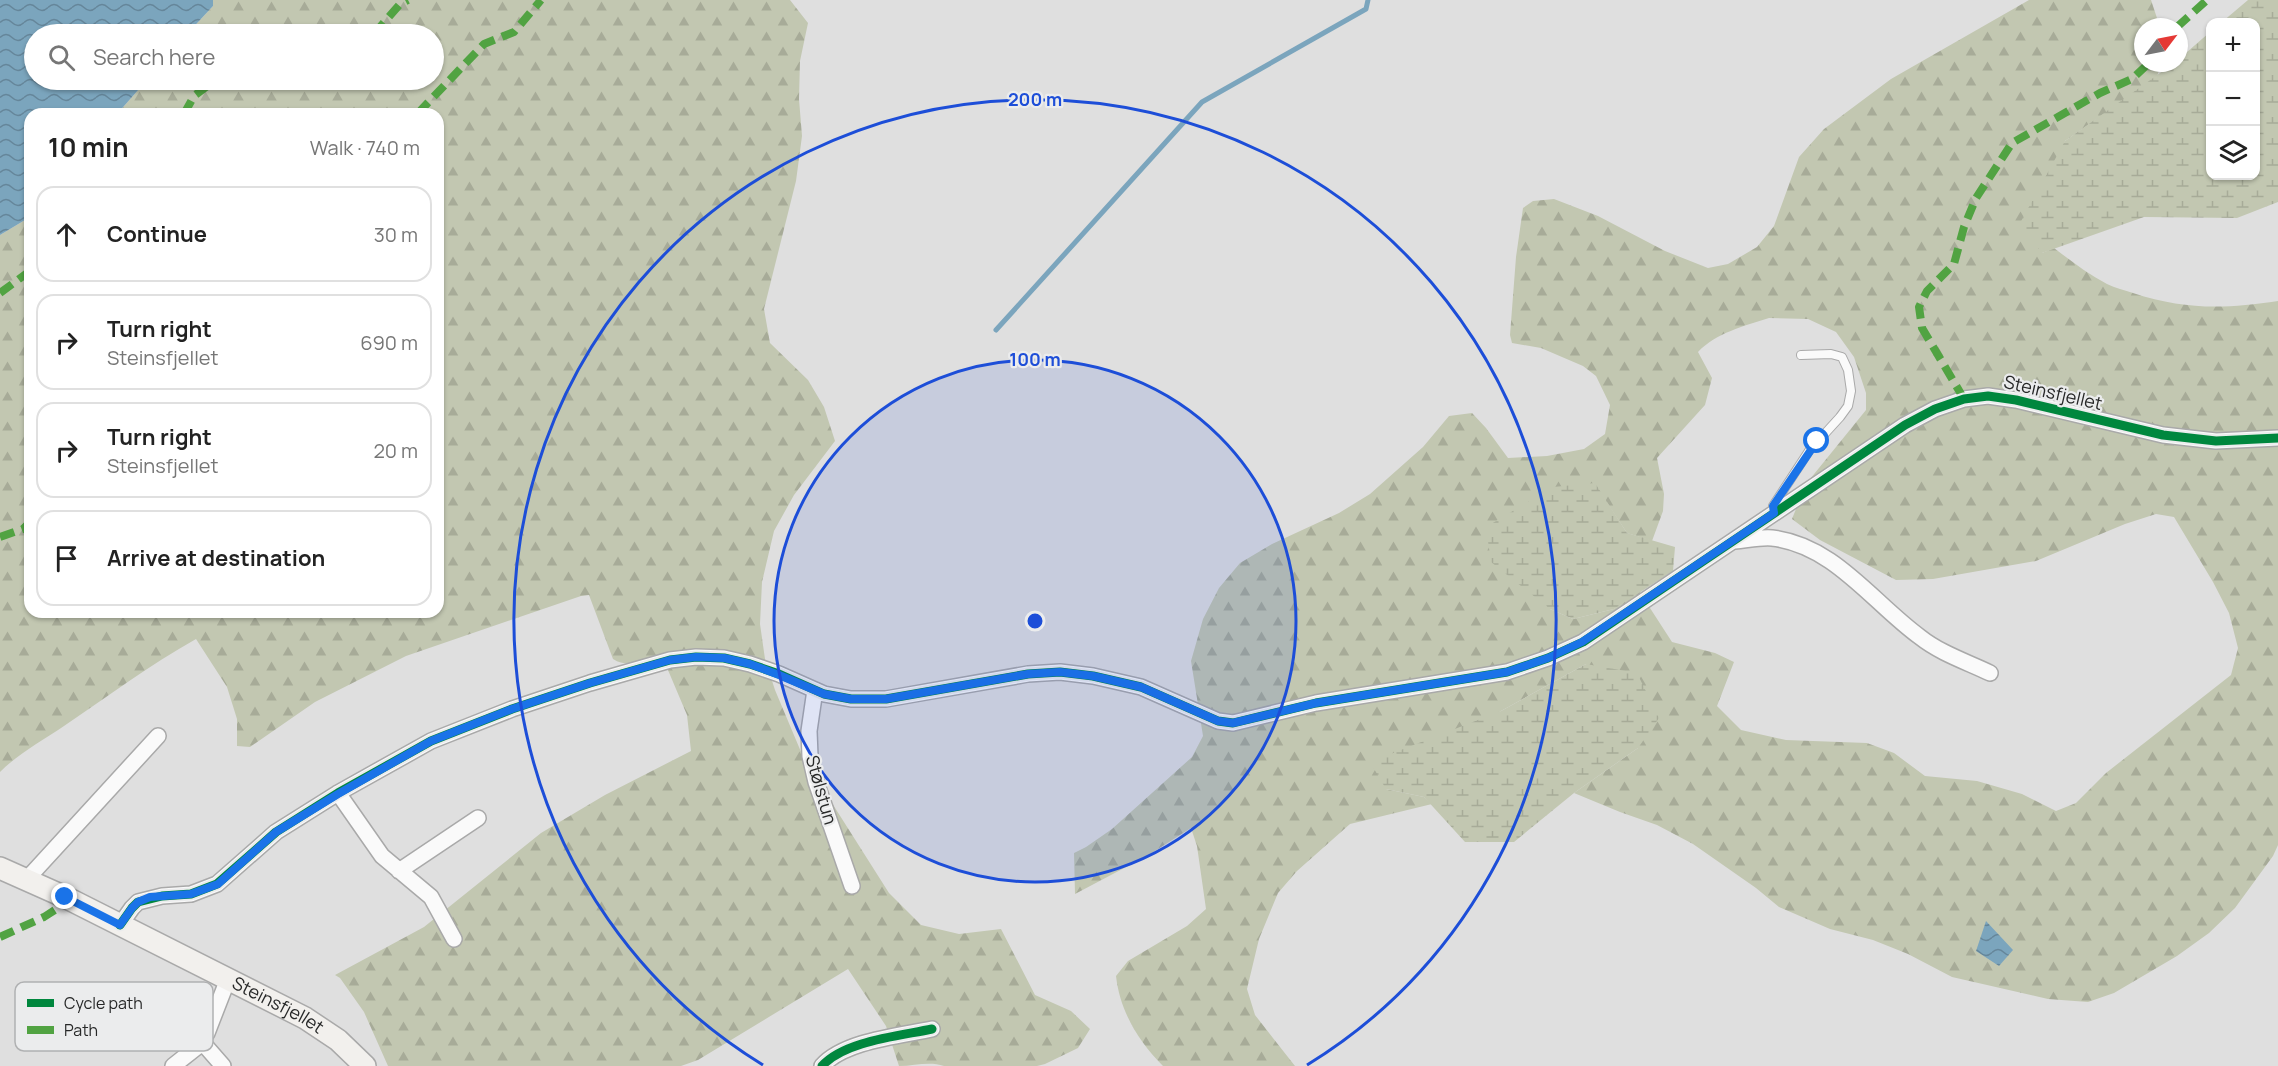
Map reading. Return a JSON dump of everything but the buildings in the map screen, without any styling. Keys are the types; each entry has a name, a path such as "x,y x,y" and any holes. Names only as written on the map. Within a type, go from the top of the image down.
{"street":[{"name":"Steinsfjellet","path":"120,925 138,902 150,897 191,894 218,884 276,832 431,741 590,683 670,660 696,657 724,658 760,668 815,690 851,699 886,699 1028,674 1060,672 1093,676 1141,687 1218,721 1233,723 1316,703 1507,672 1548,658 1582,642 1905,425 1964,399 1988,396 2016,400 2163,435 2216,441 2278,438"},
{"name":"Steinsfjellet","path":"1732,541 1770,538 1790,541 1808,548 1845,572 1897,620 1922,639 1990,673"},
{"name":"Stølstun","path":"815,690 809,731 810,756 816,782 852,886"},
{"path":"27,879 158,736"},
{"path":"338,794 382,856 431,897 454,939"},
{"path":"399,871 478,818"},
{"name":"Steinsfjellet","path":"0,868 27,879 304,1018 338,1040 364,1066"},
{"path":"213,1020 228,979"},
{"path":"822,1066 834,1054 848,1048 932,1029"},
{"path":"173,1066 191,1051"},
{"path":"210,1051 223,1066"}],"lane":[{"path":"1774,513 1773,506 1809,451 1845,411 1851,391 1848,370 1842,357 1831,354 1801,355"}],"green space":[{"path":"213,0 790,0 808,23 800,61 799,99 802,136 796,181 764,309 770,343 808,380 824,407 835,441 794,495 774,531 762,582 760,624 765,659 775,690 804,759 889,893 921,925 959,934 1001,929 1035,995 1071,1011 1090,1029 1078,1048 1037,1066 927,1064 899,1066 886,1026 848,969 698,1060 681,1066 388,1066 364,1012 340,978 335,975 424,927 541,833 605,795 691,751 687,715 665,663 652,660 627,663 613,659 589,595 406,656 315,702 250,747 237,746 237,719 227,687 196,639 31,748 0,772 0,235 24,221 24,618 444,618 444,108 122,108 138,90 444,90 444,24 196,24 213,6"},
{"path":"2029,0 2151,0 2157,18 2134,18 2134,72 2158,72 2157,77 2065,141 2042,253 2054,248 2086,272 2113,287 2170,303 2240,306 2278,301 2278,845 2273,856 2235,908 2209,933 2177,956 2114,993 2088,1002 2048,999 1952,977 1908,954 1873,940 1830,929 1779,907 1693,844 1657,825 1574,793 1638,748 1586,664 1501,711 1386,789 1424,797 1432,804 1350,824 1297,871 1278,893 1259,939 1247,989 1255,1015 1295,1066 1163,1066 1138,1036 1132,1025 1118,989 1116,976 1128,961 1187,926 1206,909 1197,846 1191,828 1147,856 1075,894 1074,853 1112,829 1192,757 1203,736 1191,661 1203,619 1219,588 1240,563 1272,544 1339,513 1370,494 1423,447 1449,416 1472,413 1508,458 1547,456 1584,449 1605,434 1610,405 1596,376 1583,366 1541,348 1512,343 1510,335 1516,257 1523,208 1533,201 1554,199 1598,216 1665,251 1708,268 1728,264 1757,247 1774,226 1799,157 1824,129 1891,79","holes":["1769,318 1808,319 1836,332 1854,357 1866,393 1866,410 1806,484 1792,519 1820,540 1896,580 1933,579 2036,561 2125,524 2156,514 2174,517 2229,613 2238,648 2231,675 2106,773 2076,803 2056,811 2022,794 1977,781 1925,776 1894,753 1867,743 1786,740 1741,730 1717,706 1734,662 1715,653 1672,642 1639,591 1614,609 1573,619 1550,609 1594,483 1627,533 1652,541 1663,511 1664,494 1657,458 1705,405 1712,378 1698,352 1705,345 1740,327"]},
{"path":"2248,0 2278,0 2278,202 2237,218 2144,217 2042,253 2019,225 2065,141 2161,72 2188,72 2188,51 2206,35 2206,180 2260,180 2260,18 2227,18"},
{"path":"1595,483 1627,533 1675,547 1673,571 1614,609 1573,619 1550,609 1491,562 1486,527 1553,487"},
{"path":"1586,664 1637,673 1659,718 1638,748 1574,793 1514,842 1465,842 1424,797 1386,789 1370,762 1501,711"}],"water":[{"path":"0,0 213,0 213,6 196,24 24,24 24,90 138,90 122,108 24,108 24,221 0,235"},
{"path":"1986,921 2013,950 1999,966 1976,951"}],"waterway":[{"path":"996,330 1202,102 1366,9 1368,0"}],"marked path":[{"path":"383,24 400,4 408,0"},
{"path":"444,86 484,44 514,32 541,0"},
{"path":"2187,18 2207,0"},
{"path":"1964,399 1922,328 1919,307 1927,291 1954,264 1964,227 1976,198 2012,143 2100,93 2132,79 2139,72"},
{"path":"187,108 194,96 202,90"},
{"path":"423,108 440,90"},
{"path":"0,293 24,275"},
{"path":"0,537 24,528"},
{"path":"0,937 44,917 61,906"}],"cycle path":[{"path":"120,925 138,902 162,896 191,894 217,884 276,832 338,793 431,741 512,709 670,660 696,657 724,658 779,674 824,694 851,699 886,699 1028,674 1060,672 1093,676 1141,687 1218,721 1233,723 1316,703 1507,672 1548,658 1583,642 1905,425 1935,409 1964,399 1988,396 2016,400 2163,435 2216,441 2278,438"},
{"path":"822,1066 832,1058 858,1045 932,1029"}],"route":[{"path":"65,897 120,925 138,902 150,897 191,894 218,884 276,832 431,741 512,709 670,660 696,657 724,658 750,664 824,694 851,699 886,699 1028,674 1060,672 1093,676 1141,687 1218,721 1233,723 1316,703 1507,672 1548,658 1582,642 1774,513 1773,506 1817,441"}]}
